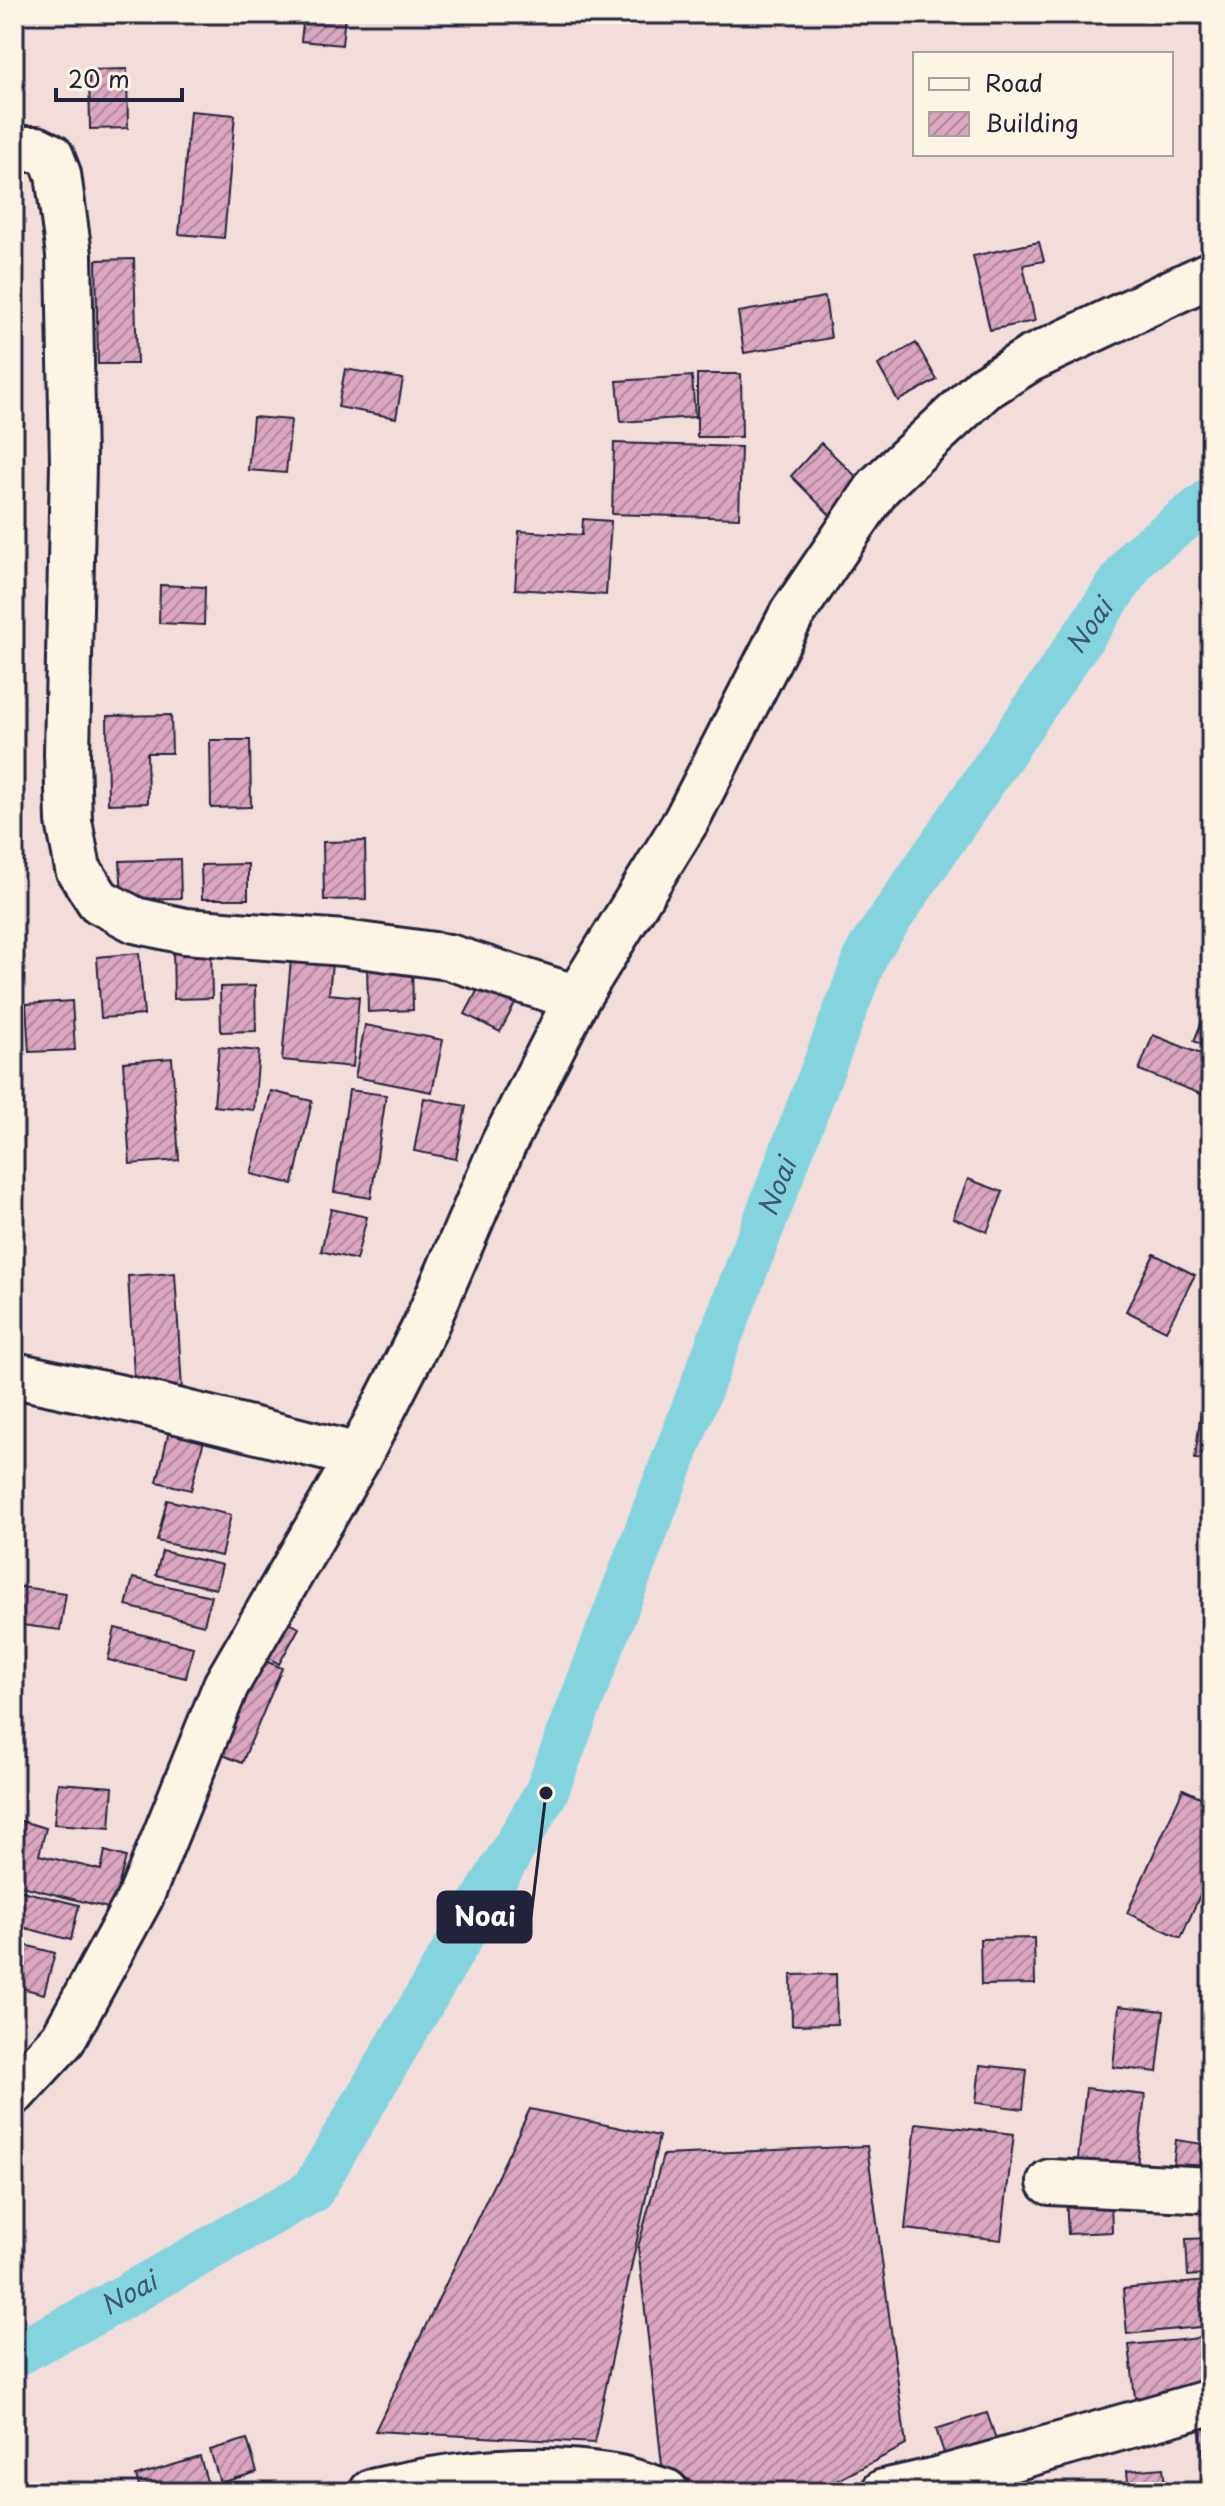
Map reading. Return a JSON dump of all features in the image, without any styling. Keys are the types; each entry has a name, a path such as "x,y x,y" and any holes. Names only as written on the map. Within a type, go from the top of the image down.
{"street":[{"path":"14,149 37,149 51,156 58,174 69,255 73,464 67,754 69,821 78,869 99,901 135,920 185,931 344,943 449,957 577,998"},
{"path":"14,2092 63,2039 141,1896 226,1685 359,1456 424,1329 503,1145 577,998 686,821 792,614 879,486 984,388 1030,359 1211,274"},
{"path":"14,1375 156,1405 359,1456"},
{"path":"1050,2182 1211,2190"},
{"path":"884,2492 1211,2402"},
{"path":"372,2492 495,2471 559,2470 615,2477 666,2492"}],"building":[{"path":"304,14 345,14 342,45 301,41"},
{"path":"127,69 128,128 90,129 89,70"},
{"path":"190,111 235,115 224,238 179,234"},
{"path":"1039,242 1044,261 1023,265 1035,321 990,330 973,256"},
{"path":"134,259 137,364 98,364 96,260"},
{"path":"825,297 831,338 744,353 738,312"},
{"path":"916,343 937,380 898,401 878,365"},
{"path":"345,369 403,379 396,418 338,407"},
{"path":"697,374 741,374 742,437 697,437"},
{"path":"692,376 695,417 621,422 617,381"},
{"path":"253,417 291,420 286,473 248,470"},
{"path":"614,443 741,447 739,518 612,514"},
{"path":"821,443 862,482 831,516 791,476"},
{"path":"583,519 611,521 606,595 515,589 519,531 582,535"},
{"path":"160,585 205,587 204,625 159,623"},
{"path":"171,715 172,753 147,753 148,803 108,804 107,716"},
{"path":"210,740 250,740 251,807 211,808"},
{"path":"365,841 366,899 324,900 323,842"},
{"path":"180,859 181,898 122,899 120,861"},
{"path":"248,864 248,899 202,899 201,865"},
{"path":"211,947 212,998 174,999 173,948"},
{"path":"139,953 144,1015 101,1018 97,957"},
{"path":"291,959 332,963 329,994 359,997 353,1067 282,1060"},
{"path":"412,963 413,1010 368,1012 367,964"},
{"path":"486,974 521,992 500,1032 465,1014"},
{"path":"255,986 256,1031 221,1032 220,987"},
{"path":"72,1001 75,1050 29,1052 26,1004"},
{"path":"1207,1009 1211,1011 1211,1049 1194,1041"},
{"path":"365,1025 443,1040 432,1092 355,1077"},
{"path":"1153,1035 1211,1058 1211,1098 1139,1070"},
{"path":"219,1047 259,1051 254,1110 214,1106"},
{"path":"172,1058 179,1160 130,1164 123,1062"},
{"path":"349,1090 386,1095 371,1198 334,1192"},
{"path":"271,1091 312,1101 293,1184 251,1174"},
{"path":"424,1098 466,1106 456,1159 414,1151"},
{"path":"968,1179 1003,1192 987,1232 953,1218"},
{"path":"331,1209 367,1217 356,1260 321,1251"},
{"path":"1154,1254 1195,1275 1166,1331 1126,1311"},
{"path":"175,1273 182,1389 135,1392 128,1276"},
{"path":"1202,1401 1211,1402 1211,1461 1195,1459"},
{"path":"169,1431 204,1440 191,1490 157,1482"},
{"path":"167,1500 231,1515 221,1556 157,1541"},
{"path":"162,1551 222,1565 216,1589 156,1575"},
{"path":"133,1578 211,1596 204,1625 126,1606"},
{"path":"14,1586 66,1593 60,1630 14,1624"},
{"path":"270,1611 299,1628 279,1664 250,1646"},
{"path":"115,1628 193,1647 186,1678 108,1660"},
{"path":"247,1653 282,1668 242,1763 208,1749"},
{"path":"58,1783 113,1787 110,1828 54,1824"},
{"path":"1183,1789 1211,1802 1211,1870 1181,1938 1127,1913"},
{"path":"21,1821 46,1828 39,1855 101,1870 105,1851 126,1857 112,1909 14,1884 14,1846"},
{"path":"14,1889 79,1905 71,1940 14,1925"},
{"path":"1034,1938 1035,1984 981,1985 980,1939"},
{"path":"14,1942 55,1953 44,1994 14,1986"},
{"path":"836,1974 837,2024 792,2025 791,1975"},
{"path":"1119,2006 1164,2011 1157,2072 1113,2067"},
{"path":"980,2065 1027,2070 1023,2109 976,2103"},
{"path":"1086,2088 1145,2095 1136,2175 1077,2168"},
{"path":"530,2109 659,2136 594,2443 375,2431"},
{"path":"916,2123 1014,2134 1001,2240 905,2229"},
{"path":"1176,2140 1203,2144 1199,2180 1172,2177"},
{"path":"867,2146 906,2445 815,2492 711,2492 662,2465 638,2247 663,2155"},
{"path":"1111,2197 1112,2232 1068,2234 1066,2198"},
{"path":"1211,2238 1211,2274 1188,2276 1186,2239"},
{"path":"1206,2281 1210,2326 1127,2334 1123,2289"},
{"path":"1211,2337 1211,2390 1135,2398 1129,2345"},
{"path":"987,2413 997,2442 946,2459 936,2429"},
{"path":"1211,2428 1211,2492 1207,2492 1200,2429"},
{"path":"247,2439 257,2472 220,2483 210,2450"},
{"path":"200,2457 210,2492 141,2492 136,2476"},
{"path":"1163,2468 1166,2492 1129,2492 1127,2471"}],"waterway":[{"name":"Noai","path":"14,2355 312,2191 546,1793 868,951 1138,556 1211,499"}],"place":[{"name":"Noai","path":"546,1793"}]}
